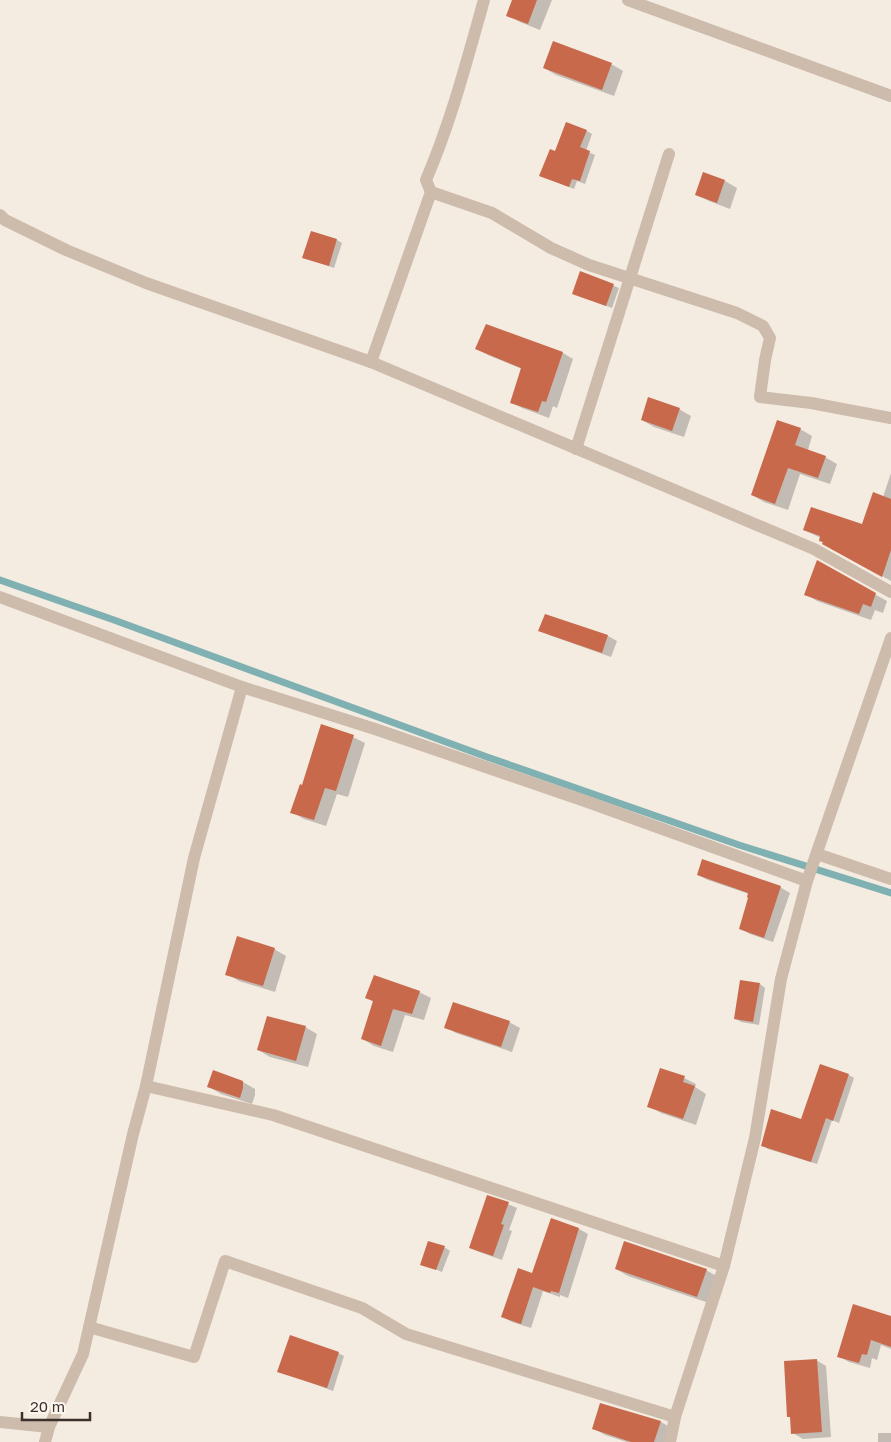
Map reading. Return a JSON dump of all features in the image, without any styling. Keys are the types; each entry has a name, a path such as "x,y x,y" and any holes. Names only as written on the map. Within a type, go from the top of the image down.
{"street":[{"path":"371,362 431,192 426,180 435,160 464,72 484,0"},
{"path":"628,0 891,96"},
{"path":"576,449 669,154"},
{"path":"431,192 492,213 551,248 589,265 686,295 737,313 763,326 770,338 760,397 811,403 891,418"},
{"path":"0,215 5,220 66,250 146,283 371,362 814,549 891,592"},
{"path":"0,597 242,687 384,732 808,881"},
{"path":"670,1442 675,1417 724,1266 755,1138 781,979 808,881 891,638"},
{"path":"45,1442 49,1427 83,1354 133,1134 146,1086 194,858 242,687"},
{"path":"817,854 891,879"},
{"path":"146,1086 273,1115 724,1266"},
{"path":"89,1327 194,1357 225,1261 362,1308 406,1334 675,1417"},
{"path":"0,1422 49,1427"}],"building":[{"path":"512,0 537,0 528,24 506,16"},
{"path":"553,41 612,63 602,90 543,68"},
{"path":"566,122 587,130 580,147 590,151 580,181 572,179 569,187 539,176 550,149 555,151"},
{"path":"703,172 725,180 717,203 695,195"},
{"path":"311,231 337,239 329,266 302,258"},
{"path":"580,271 614,284 606,306 572,294"},
{"path":"486,324 563,352 546,402 542,401 538,412 510,403 521,368 475,349"},
{"path":"648,397 680,408 672,431 641,420"},
{"path":"777,420 801,428 795,445 826,456 818,478 788,468 775,504 751,495"},
{"path":"873,492 891,499 891,550 882,577 822,544 823,542 819,541 820,536 803,530 811,507 862,524"},
{"path":"817,560 876,593 871,607 863,604 859,614 804,595"},
{"path":"545,614 608,635 602,653 538,631"},
{"path":"321,724 354,735 336,791 325,788 314,820 290,813 300,784 302,785"},
{"path":"702,859 781,886 764,938 739,929 748,893 697,875"},
{"path":"237,936 275,948 263,986 225,975"},
{"path":"374,975 420,991 412,1014 393,1009 381,1046 361,1039 373,1001 365,998"},
{"path":"740,980 760,983 753,1022 734,1019"},
{"path":"453,1002 510,1021 501,1047 444,1028"},
{"path":"267,1016 306,1026 296,1061 257,1050"},
{"path":"820,1064 849,1074 833,1121 826,1118 811,1162 761,1146 771,1109 801,1119"},
{"path":"660,1068 685,1076 683,1082 695,1086 683,1119 647,1107"},
{"path":"213,1070 243,1081 240,1098 207,1087"},
{"path":"487,1195 509,1202 501,1224 504,1225 493,1256 469,1248"},
{"path":"551,1218 579,1228 559,1293 551,1291 550,1293 533,1287 521,1324 501,1317 518,1268 532,1273"},
{"path":"428,1241 445,1246 436,1270 420,1265"},
{"path":"624,1241 707,1269 697,1297 615,1269"},
{"path":"853,1304 891,1316 891,1347 871,1340 867,1355 862,1354 859,1363 837,1357"},
{"path":"290,1335 339,1352 327,1388 277,1372"},
{"path":"817,1359 822,1432 791,1434 790,1417 787,1417 784,1361"},
{"path":"600,1403 661,1421 654,1442 631,1442 592,1429"}],"waterway":[{"path":"0,580 487,757 739,845 891,893"}]}
